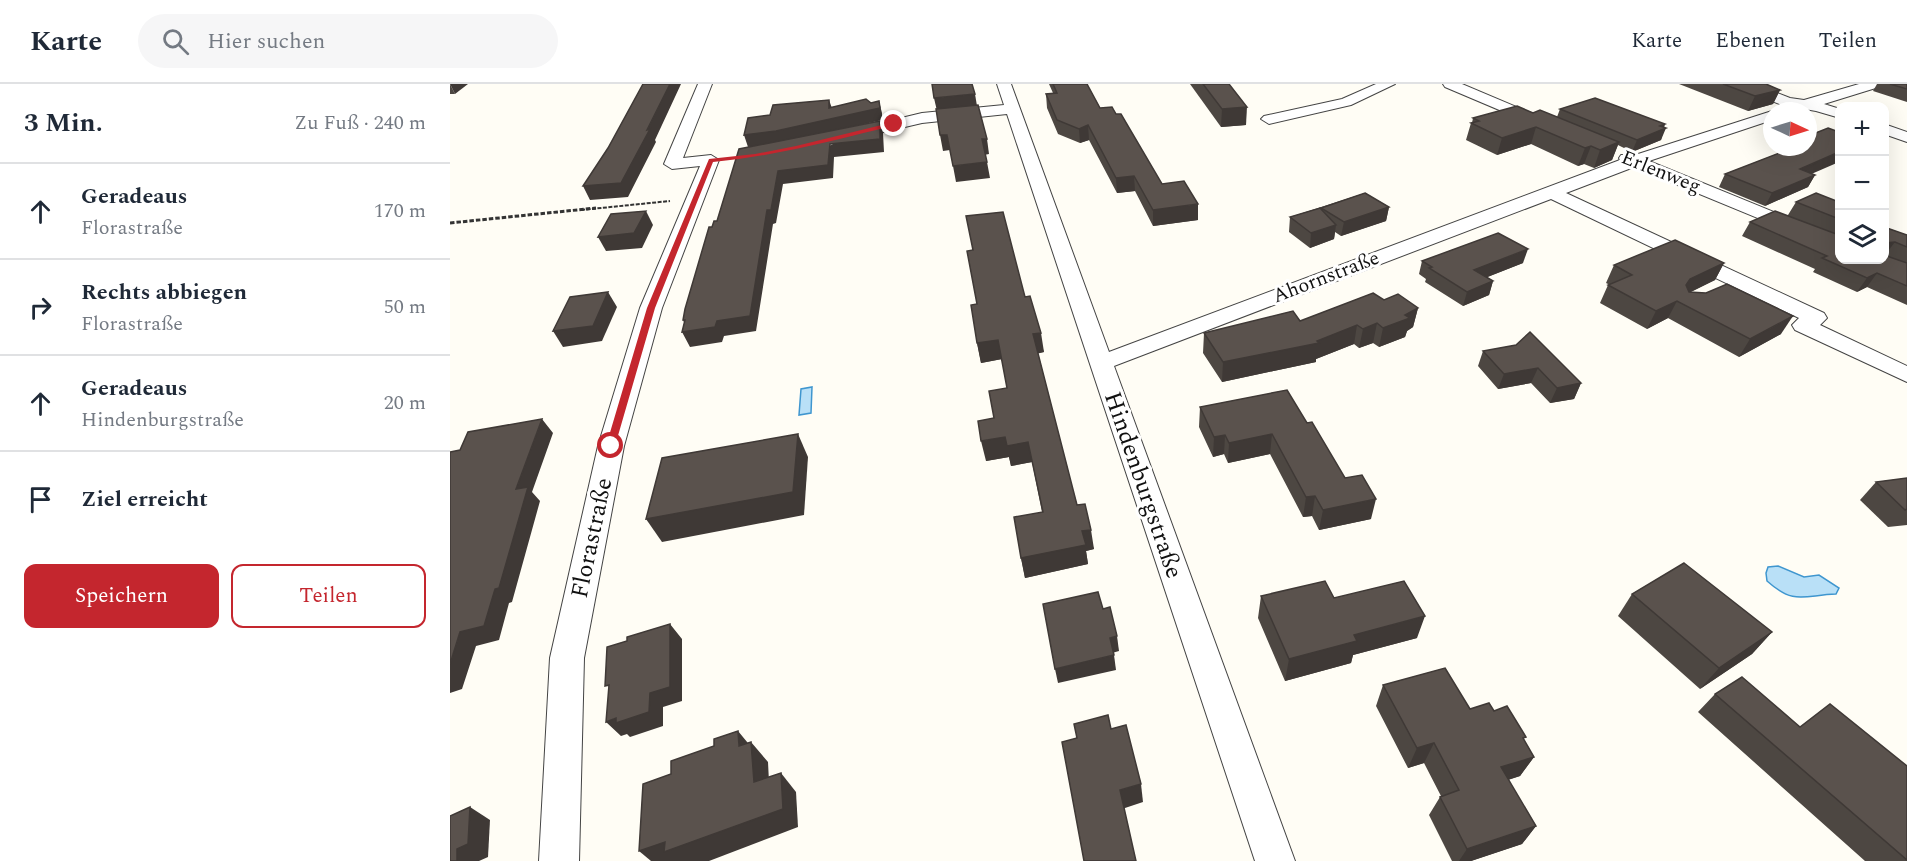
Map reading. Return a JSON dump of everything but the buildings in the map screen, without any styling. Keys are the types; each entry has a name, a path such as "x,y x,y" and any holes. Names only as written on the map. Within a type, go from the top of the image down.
{"street":[{"name":"Florastraße","path":"559,861 567,658 611,446 651,308 695,198 722,159 672,164 705,84"},
{"path":"1269,119 1346,102 1388,84"},
{"path":"1450,84 1558,129"},
{"path":"1741,84 1787,102"},
{"path":"1814,102 1874,84"},
{"name":"Hindenburgstraße","path":"835,138 1008,96 1275,861"},
{"path":"1817,108 1835,113"},
{"name":"Ahornstraße","path":"1100,363 1634,161 1763,118"},
{"path":"1889,131 1907,136"},
{"name":"Erlenweg","path":"1612,152 1835,244"},
{"path":"1551,192 1728,285 1816,318 1803,325 1907,375"}],"path":[{"path":"450,223 695,198"}],"water":[{"path":"812,387 811,413 799,415 801,389"},
{"path":"1778,566 1804,577 1819,575 1839,588 1836,594 1800,597 1785,594 1767,581 1768,567"}],"route":[{"path":"611,446 651,308 711,160 755,156 796,148 894,124"}]}
